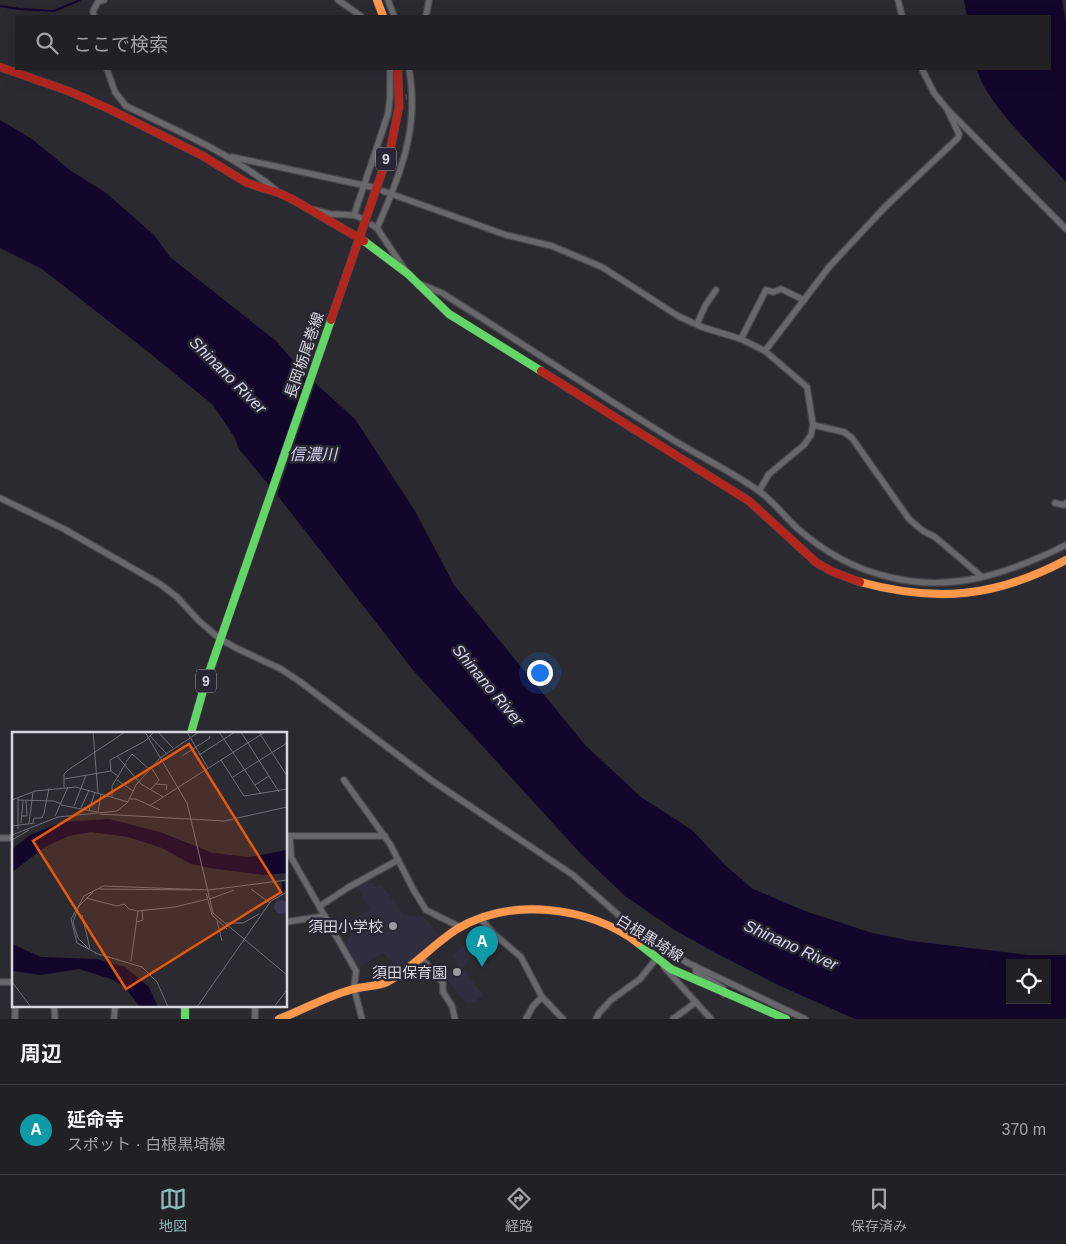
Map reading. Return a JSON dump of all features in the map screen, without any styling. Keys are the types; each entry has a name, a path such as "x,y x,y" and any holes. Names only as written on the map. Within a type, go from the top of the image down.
{"main road":[{"path":"377,0 383,15"},
{"path":"0,67 70,92 109,109 204,156 247,183 279,193 306,208 408,274 449,314 749,501 775,523 812,560 848,579 890,589 948,595 967,594 990,590 1029,578 1066,560"},
{"name":"長岡栃尾巻線","path":"191,732 220,639 395,131 399,108 398,70"},
{"name":"白根黒埼線","path":"280,1019 354,988 386,982 421,958 460,927 480,918 515,910 565,912 618,931 635,941 659,961 724,994 786,1019"},
{"path":"185,1006 185,1019"}],"street":[{"path":"338,0 360,15"},
{"path":"388,0 394,15"},
{"path":"426,15 429,0"},
{"path":"898,0 902,15"},
{"path":"94,15 93,11 99,1"},
{"path":"107,70 115,92 126,106 229,157 258,176 279,193"},
{"path":"354,215 383,131 392,97 390,70"},
{"path":"408,274 374,227 392,195 410,135 409,70"},
{"path":"922,70 934,93 947,109 1066,229"},
{"path":"764,351 829,267 885,207 958,138 959,134 947,109"},
{"path":"229,157 242,158 372,188"},
{"path":"383,191 506,235 552,246 602,267 678,316 741,339 764,351 807,387 813,425 811,435 804,445 769,474 758,490"},
{"path":"306,208 330,214 354,215 361,218"},
{"path":"416,282 442,293 676,441 758,490 775,503 795,526 818,545 862,569 888,577 923,583 966,580 1008,571 1066,545"},
{"path":"741,339 766,290 773,292 781,289 804,300"},
{"path":"697,324 705,306 716,290"},
{"path":"813,425 844,432 852,438 909,519 923,531 935,537 981,576"},
{"path":"0,498 64,529 160,584 220,639 281,669 431,780 573,875 647,940 695,966 805,1019"},
{"path":"1055,503 1064,505 1066,503"},
{"path":"344,780 384,836 426,910 460,927"},
{"path":"362,1019 354,988 356,971 291,857 288,836 384,836"},
{"path":"320,906 349,887 398,860"},
{"path":"288,922 325,916"},
{"path":"480,918 494,934 521,957 542,997 563,1019"},
{"path":"421,958 443,984 443,992 452,1006 455,1019"},
{"path":"596,1019 611,1000 640,980 659,961 711,1019"},
{"path":"695,966 696,972 724,988 724,994"},
{"path":"526,1019 533,1006 542,997"},
{"path":"673,1019 696,1002"},
{"path":"15,1006 15,1019"},
{"path":"54,1006 56,1019"},
{"path":"114,1019 115,1006"},
{"path":"255,1006 255,1019"}],"shaded area":[{"name":"須田小学校","path":"369,878 375,887 381,884 404,915 423,916 440,937 420,955 397,970 384,953 358,968 344,941 356,932 350,920 370,910 356,886"},
{"name":"須田保育園","path":"470,941 478,949 462,968 483,995 474,1003 466,1003 444,976 458,964 452,955"}],"water":[{"path":"964,0 1062,0 1066,21 1066,182 1029,144 990,97 977,70 1051,70 1051,15 967,15"},
{"name":"信濃川","path":"0,120 32,139 71,171 105,192 154,235 170,257 276,341 304,373 355,419 415,511 454,585 586,746 641,797 692,830 725,865 753,889 805,911 872,933 912,941 1028,955 1066,955 1066,1019 855,1019 778,985 710,950 673,929 625,896 581,854 413,670 278,496 239,449 235,438 213,405 42,269 0,248"}],"pier":[{"path":"308,373 316,381 276,498 269,489"}],"waterway":[{"path":"0,6 54,11 80,0"}],"tunnel":[{"path":"397,97 407,97"}],"traffic: fast":[{"path":"364,241 408,274 449,314 541,371"},
{"path":"191,732 205,684 331,320"},
{"path":"638,943 671,969 786,1019"},
{"path":"185,1006 185,1019"}],"traffic: slow":[{"path":"377,0 383,15"},
{"path":"860,582 915,593 966,593 1015,582 1066,560"},
{"path":"279,1019 341,993 387,982 457,929 478,919 501,912 549,910 573,914 618,930 638,943"}],"traffic: jam":[{"path":"0,67 71,92 109,109 203,156 247,183 292,199 364,241"},
{"path":"331,320 391,146 399,107 398,70"},
{"path":"541,371 749,501 817,563 833,572 860,582"}],"place":[{"name":"須田小学校","path":"393,926"},
{"name":"延命寺","path":"482,967"},
{"name":"須田保育園","path":"457,972"}],"water label":[{"name":"Shinano River","path":"228,375"},
{"name":"Shinano River","path":"488,685"},
{"name":"Shinano River","path":"791,945"}]}
